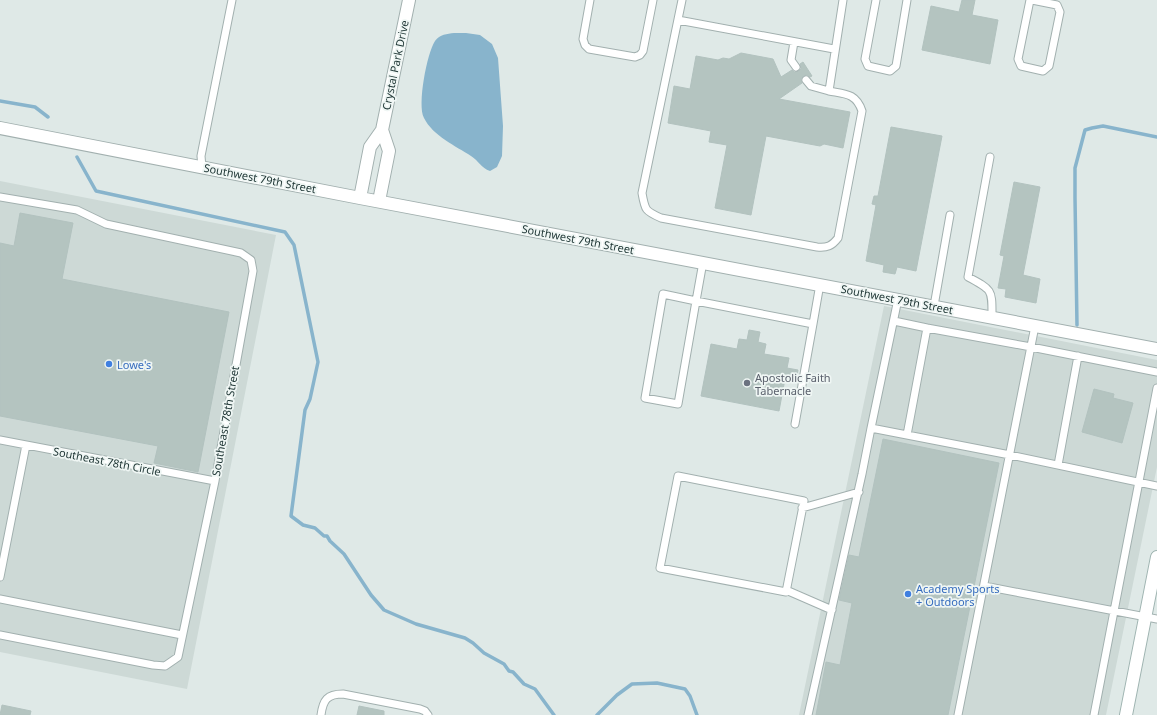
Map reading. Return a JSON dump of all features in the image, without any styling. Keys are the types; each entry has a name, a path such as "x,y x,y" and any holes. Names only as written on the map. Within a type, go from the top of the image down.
{"street":[{"name":"Crystal Park Drive","path":"360,198 370,147 382,130 408,0"},
{"name":"Southwest 79th Street","path":"0,128 360,198 1157,349"},
{"name":"Crystal Park Drive","path":"380,201 389,151 382,130"},
{"path":"1126,715 1151,618 1157,557"}],"lane":[{"path":"202,167 201,156 232,0"},
{"path":"590,0 583,39 585,45 589,48 635,57 640,55 643,51 653,0"},
{"path":"682,0 642,193 645,207 650,213 661,218 817,247 825,248 833,244 838,238 862,111 859,104 849,94 811,86 806,80"},
{"path":"829,91 834,49 843,0"},
{"path":"876,0 865,59 868,66 890,71 896,66 907,0"},
{"path":"1031,0 1057,5 1060,12 1049,66 1043,71 1020,66 1018,59 1031,0"},
{"path":"678,20 834,49"},
{"path":"794,42 791,60 796,66"},
{"path":"990,157 968,277 985,286 992,296 992,317"},
{"name":"Southeast 78th Street","path":"0,197 77,210 106,224 241,253 251,260 253,271 215,481 178,657 165,666 153,665 0,635"},
{"path":"934,306 950,216"},
{"path":"703,262 696,301 678,404 645,398 663,294 696,301 813,324"},
{"path":"795,424 820,284"},
{"path":"808,715 858,492 898,299"},
{"path":"894,321 1157,372"},
{"path":"958,715 1035,326"},
{"path":"907,434 927,328"},
{"path":"1058,465 1078,356"},
{"path":"1094,715 1157,388"},
{"path":"871,428 907,434 1157,486"},
{"name":"Southeast 78th Circle","path":"0,440 215,481"},
{"path":"0,577 26,445"},
{"path":"786,590 804,501 678,476 660,568 786,592 786,590 832,610"},
{"path":"802,508 858,492"},
{"path":"984,586 1151,618"},
{"path":"0,599 182,635"},
{"path":"321,715 322,706 325,700 335,694 343,694 420,709 428,715"}],"shaded area":[{"path":"0,181 276,235 187,689 0,652"},
{"path":"884,306 1157,360 1157,467 1106,715 799,715"}],"water":[{"path":"454,33 480,35 492,44 498,58 503,126 502,156 497,167 490,171 433,130 424,118 422,111 422,91 426,67 432,47 439,37"}],"building":[{"path":"962,0 975,0 972,15 998,20 990,64 922,50 931,6 959,12"},
{"path":"741,53 773,59 781,77 792,70 794,72 799,71 801,69 800,64 803,62 812,76 803,76 801,79 802,83 779,99 850,112 843,148 824,144 820,146 766,136 751,215 715,208 727,145 709,142 711,131 668,123 674,86 690,89 696,56 718,60 723,58 729,59"},
{"path":"891,127 942,136 916,271 897,267 895,274 883,272 884,265 866,261 876,205 872,204 874,196 878,196"},
{"path":"1014,182 1040,187 1023,275 1040,279 1036,303 1005,297 1006,289 998,288 1004,256 1000,255"},
{"name":"Lowe's","path":"20,213 73,223 62,279 229,312 198,472 154,463 158,446 0,416 0,243 14,246"},
{"path":"749,330 760,332 758,342 766,344 764,354 789,358 787,368 798,370 796,381 785,379 779,411 701,396 711,344 737,349 739,339 747,340"},
{"path":"1094,389 1114,394 1113,398 1133,403 1122,443 1082,432"},
{"path":"883,439 999,463 948,715 816,715 826,662 840,665 852,603 839,600 849,555 859,557"},
{"path":"2,705 31,711 30,715 0,715"},
{"path":"359,706 384,711 384,715 357,715"}],"waterway":[{"path":"0,101 35,107 48,117"},
{"path":"1077,325 1075,168 1085,130 1103,126 1157,137"},
{"path":"77,157 96,191 285,232 294,245 318,362 310,399 305,410 291,516 303,525 315,528 324,536 327,536 330,541 344,554 371,595 384,610 416,624 465,638 484,653 504,664 509,671 513,672 524,684 535,689 554,715"},
{"path":"597,715 617,695 632,684 657,683 685,689 690,696 697,715"}],"place":[{"name":"Lowe's","path":"109,364"},
{"name":"Apostolic Faith Tabernacle","path":"747,383"},
{"name":"Academy Sports + Outdoors","path":"908,594"}]}
